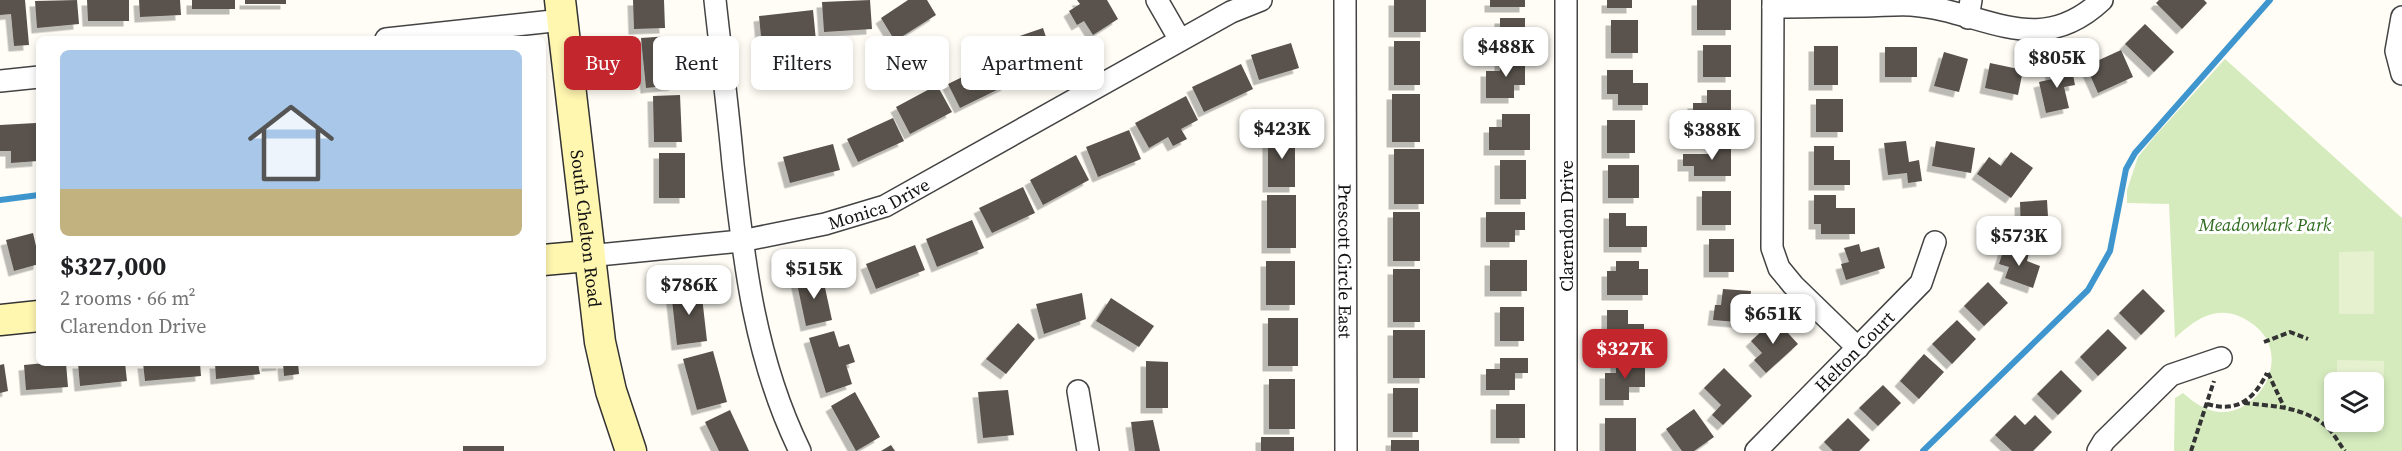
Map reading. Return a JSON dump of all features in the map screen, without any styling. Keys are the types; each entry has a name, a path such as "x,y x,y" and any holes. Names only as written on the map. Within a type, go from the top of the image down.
{"main road":[{"name":"South Chelton Road","path":"561,10 588,256 600,342 611,391 631,451"},
{"name":"Monica Drive","path":"546,260 588,256"},
{"path":"0,320 36,315"}],"street":[{"path":"715,0 741,241 753,310 766,369 784,419 800,451"},
{"path":"1157,0 1180,40"},
{"name":"Monica Drive","path":"588,256 741,241 825,224 885,206 1231,12 1261,0"},
{"name":"Prescott Circle East","path":"1345,0 1346,451"},
{"name":"Clarendon Drive","path":"1566,0 1566,451"},
{"path":"1858,348 1792,285 1779,268 1772,248 1773,3 1911,5 1970,9 2018,29 2040,31 2058,28 2076,20 2102,0"},
{"path":"404,36 561,10"},
{"path":"2402,17 2396,51 2402,74"},
{"path":"0,81 36,77"},
{"name":"Helton Court","path":"1768,447 1921,283 1935,242"},
{"path":"2097,451 2104,441 2171,375 2221,358"},
{"path":"1078,391 1088,451"}],"path":[{"path":"2264,342 2290,332 2308,339"},
{"path":"2244,403 2257,390 2267,372 2284,407"},
{"path":"2191,451 2207,404 2228,407 2244,403 2284,407 2313,418 2328,428 2345,451"},
{"path":"2334,437 2336,432"}],"green space":[{"name":"Meadowlark Park","path":"2225,59 2402,218 2402,451 2174,451 2175,398 2183,393 2203,407 2227,412 2243,406 2257,396 2267,381 2271,364 2270,346 2260,330 2241,317 2222,313 2197,321 2175,338 2169,204 2127,203 2127,190 2138,157"},
{"path":"2374,251 2374,314 2339,314 2339,252"},
{"path":"2337,360 2384,361 2384,372 2337,372"}],"building":[{"path":"0,0 25,0 29,45 14,46 11,14 0,15"},
{"path":"77,0 79,24 37,28 35,1"},
{"path":"87,0 129,0 129,21 88,21"},
{"path":"139,0 180,0 181,15 140,17"},
{"path":"192,0 235,0 235,9 192,9"},
{"path":"245,0 286,0 286,4 245,4"},
{"path":"633,0 664,0 665,28 634,29"},
{"path":"870,0 872,29 824,32 822,2"},
{"path":"908,0 927,0 936,15 903,36 892,36 881,18"},
{"path":"1077,0 1107,0 1118,19 1093,35 1084,21 1077,25 1069,11 1080,4"},
{"path":"1394,0 1426,0 1426,32 1394,32"},
{"path":"1490,0 1525,0 1525,7 1490,7"},
{"path":"1607,0 1632,0 1632,8 1607,8"},
{"path":"1697,0 1731,0 1731,30 1697,30"},
{"path":"2159,0 2204,0 2207,3 2182,29 2156,3"},
{"path":"813,10 816,36 761,36 759,16"},
{"path":"1500,18 1525,18 1525,52 1500,52"},
{"path":"1611,20 1638,20 1638,53 1611,53"},
{"path":"2145,24 2174,52 2154,72 2125,44"},
{"path":"1043,28 1046,36 1020,36"},
{"path":"653,37 653,87 646,88 641,38"},
{"path":"1394,41 1420,41 1420,85 1394,85"},
{"path":"1291,43 1299,68 1259,80 1251,55"},
{"path":"1703,45 1731,45 1731,77 1703,77"},
{"path":"1814,46 1838,46 1838,85 1814,85"},
{"path":"1885,47 1917,47 1917,77 1885,77"},
{"path":"2121,50 2133,77 2098,93 2086,66"},
{"path":"1944,52 1968,59 1959,92 1934,86"},
{"path":"1500,58 1525,58 1525,85 1514,85 1514,98 1486,98 1486,71 1500,71"},
{"path":"1990,63 2023,70 2018,95 1985,88"},
{"path":"1241,64 1253,89 1204,112 1192,87"},
{"path":"2071,65 2075,85 2064,87 2069,108 2046,113 2039,82 2052,79 2050,70"},
{"path":"1607,70 1633,70 1633,83 1648,83 1648,105 1618,105 1618,94 1607,94"},
{"path":"961,78 961,90 997,90 960,108 949,84"},
{"path":"928,90 940,90 952,112 910,134 896,107"},
{"path":"1707,90 1731,90 1731,129 1693,129 1693,103 1707,103"},
{"path":"1392,94 1420,94 1420,142 1392,142"},
{"path":"680,95 682,142 654,142 653,96"},
{"path":"1186,96 1198,120 1181,129 1187,139 1173,146 1168,137 1149,148 1135,123"},
{"path":"1816,99 1843,99 1843,132 1816,132"},
{"path":"1502,114 1530,114 1530,150 1489,150 1489,127 1502,127"},
{"path":"893,118 904,141 858,162 847,139"},
{"path":"1607,120 1635,120 1635,153 1607,153"},
{"path":"36,123 36,161 11,163 11,151 0,151 0,125"},
{"path":"1129,130 1141,159 1098,177 1086,147"},
{"path":"1268,133 1295,133 1295,187 1268,187"},
{"path":"1906,141 1909,162 1919,160 1922,181 1908,183 1907,173 1888,175 1884,143"},
{"path":"1936,141 1975,148 1971,173 1932,166"},
{"path":"1714,142 1731,142 1731,176 1694,176 1694,166 1683,166 1683,154 1714,154"},
{"path":"833,144 840,170 790,183 783,157"},
{"path":"1814,146 1834,146 1834,160 1850,160 1850,185 1814,185"},
{"path":"1394,149 1424,149 1424,204 1394,204"},
{"path":"2011,152 2033,168 2011,198 1977,174 1989,157 2001,166"},
{"path":"659,153 685,153 685,198 659,198"},
{"path":"1076,155 1089,180 1043,205 1030,180"},
{"path":"1500,160 1526,160 1526,199 1500,199"},
{"path":"1608,165 1639,165 1639,198 1608,198"},
{"path":"1023,187 1035,213 992,233 979,208"},
{"path":"1702,191 1731,191 1731,225 1702,225"},
{"path":"1267,195 1296,195 1296,248 1267,248"},
{"path":"1814,195 1836,195 1836,208 1855,208 1855,234 1821,234 1821,224 1814,224"},
{"path":"2047,200 2049,234 2021,235 2020,202"},
{"path":"1393,212 1420,212 1420,261 1393,261"},
{"path":"1486,212 1525,212 1525,230 1515,230 1515,242 1486,242"},
{"path":"1609,213 1626,213 1626,226 1647,226 1647,247 1609,247"},
{"path":"972,220 984,248 937,267 926,239"},
{"path":"33,233 36,265 14,271 6,240"},
{"path":"1709,239 1734,239 1734,272 1709,272"},
{"path":"1859,244 1861,252 1879,247 1885,268 1846,280 1841,264 1849,262 1844,248"},
{"path":"915,245 925,270 876,289 866,264"},
{"path":"2005,245 2029,253 2027,261 2040,266 2033,288 2005,278 2009,267 1999,264"},
{"path":"1490,260 1527,260 1527,291 1490,291"},
{"path":"1266,261 1295,261 1295,305 1266,305"},
{"path":"1616,261 1639,261 1639,269 1648,269 1648,295 1607,295 1607,271 1616,271"},
{"path":"1393,269 1420,269 1420,322 1393,322"},
{"path":"822,274 832,320 806,326 796,279"},
{"path":"1988,282 2008,303 1984,326 1964,306"},
{"path":"701,288 707,341 677,345 671,291"},
{"path":"1723,289 1751,291 1748,323 1713,320 1715,305 1721,305"},
{"path":"2143,289 2165,311 2141,335 2119,313"},
{"path":"1082,293 1086,319 1044,334 1036,304"},
{"path":"1111,298 1154,326 1139,347 1096,321"},
{"path":"1500,307 1524,307 1524,341 1500,341"},
{"path":"1607,310 1628,310 1628,324 1644,324 1644,350 1607,350"},
{"path":"1268,318 1298,318 1298,366 1268,366"},
{"path":"1775,319 1798,344 1766,373 1754,360 1762,353 1751,341"},
{"path":"1957,320 1976,339 1952,364 1932,344"},
{"path":"1018,323 1035,339 1006,374 986,359"},
{"path":"2108,329 2127,348 2098,376 2080,357"},
{"path":"1393,330 1425,330 1425,378 1393,378"},
{"path":"834,331 839,347 849,344 855,362 846,365 852,384 826,393 809,338"},
{"path":"713,351 727,402 697,410 683,359"},
{"path":"1924,354 1944,372 1919,399 1900,381"},
{"path":"1500,358 1528,358 1528,373 1515,373 1515,390 1486,390 1486,369 1500,369"},
{"path":"1146,361 1168,362 1168,408 1146,408"},
{"path":"1616,361 1645,361 1645,387 1629,387 1629,400 1605,400 1605,373 1616,373"},
{"path":"4,364 8,391 0,393 0,365"},
{"path":"24,365 66,366 68,387 26,390"},
{"path":"78,366 125,366 127,381 80,386"},
{"path":"143,366 200,366 201,376 145,381"},
{"path":"215,366 259,366 260,374 216,379"},
{"path":"283,366 298,366 299,374 284,376"},
{"path":"1724,368 1752,396 1723,425 1712,415 1721,405 1704,388"},
{"path":"2061,370 2082,391 2058,415 2037,394"},
{"path":"1269,379 1295,379 1295,429 1269,429"},
{"path":"1883,385 1901,403 1878,426 1859,408"},
{"path":"1393,388 1418,388 1418,432 1393,432"},
{"path":"1008,390 1014,435 983,438 978,392"},
{"path":"855,392 880,437 856,451 831,406"},
{"path":"1496,404 1525,404 1525,438 1496,438"},
{"path":"1694,409 1714,437 1694,451 1682,451 1666,429"},
{"path":"730,410 749,451 719,451 705,422"},
{"path":"2015,415 2025,425 2035,415 2052,432 2033,451 2012,451 1995,435"},
{"path":"1605,418 1636,418 1636,451 1605,451"},
{"path":"1848,418 1870,440 1859,451 1833,451 1824,442"},
{"path":"1153,420 1160,451 1135,451 1131,422"},
{"path":"1261,437 1294,437 1294,451 1261,451"},
{"path":"1391,440 1419,440 1419,451 1391,451"},
{"path":"891,445 895,451 881,451"},
{"path":"463,446 504,446 504,451 463,451"}],"waterway":[{"path":"1923,451 2088,290 2110,251 2126,169 2135,153 2270,0"},
{"path":"0,200 36,195"}]}
